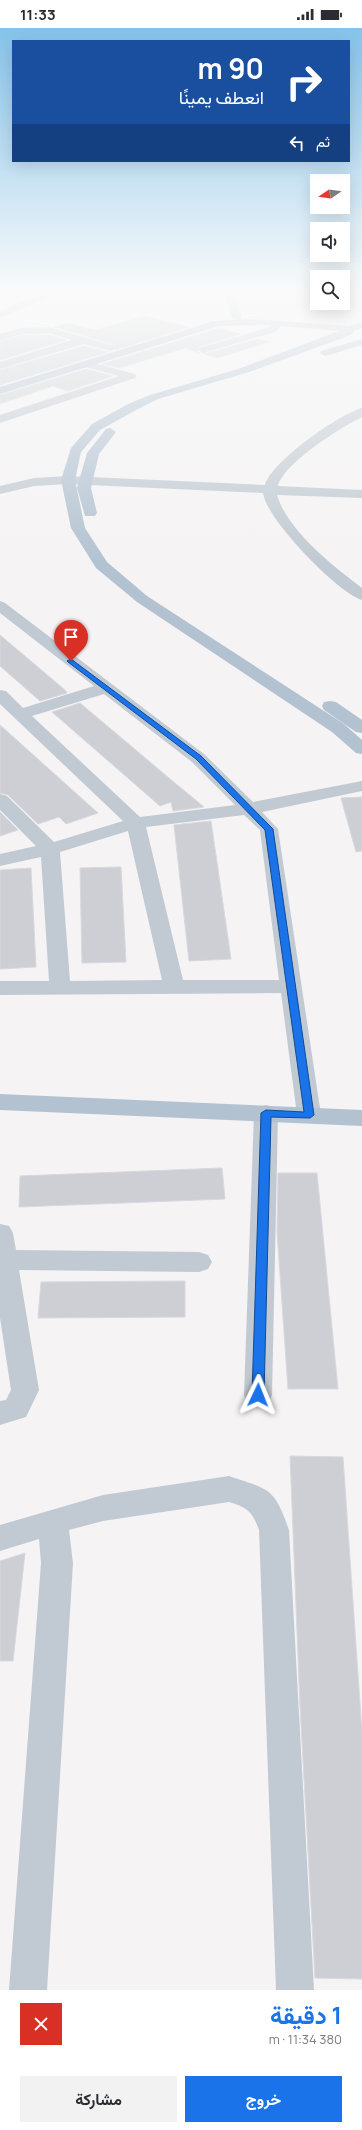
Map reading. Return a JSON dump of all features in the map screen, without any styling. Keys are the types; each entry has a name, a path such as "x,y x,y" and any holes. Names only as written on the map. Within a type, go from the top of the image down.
{"main road":[{"path":"0,384 11,381"},
{"path":"0,391 33,381"},
{"path":"209,381 154,397 132,407 96,427 75,451 68,480 78,528 100,565 142,599 338,728 362,749"},
{"path":"93,526 84,488 93,453 112,429 164,402 235,381"},
{"path":"104,545 116,564 157,598 303,689"},
{"path":"316,697 362,728"},
{"path":"0,1102 362,1118"}],"street":[{"path":"0,419 117,381"},
{"path":"362,412 323,434 289,462 273,480 270,496 282,519 303,544 342,580 362,596"},
{"path":"0,490 34,482 86,480 271,488 362,494"},
{"path":"0,606 198,758 247,809 269,829 310,1115"},
{"path":"21,714 106,688"},
{"path":"0,694 136,823 174,986"},
{"path":"0,860 50,849 136,823 247,809 362,786"},
{"path":"0,800 50,849 60,987"},
{"path":"0,988 291,986"},
{"path":"258,1395 266,1113"},
{"path":"0,1233 25,1390 16,1409 0,1413"},
{"path":"5,1260 199,1262"},
{"path":"0,1538 102,1508 229,1489 256,1498 267,1510 274,1530 295,1990"},
{"path":"28,1990 57,1562 53,1522"}],"building":[{"path":"0,381 15,381 0,385"},
{"path":"48,381 99,381 68,391 53,386 0,404 0,395"},
{"path":"0,635 67,693 40,701 0,666"},
{"path":"80,703 204,807 173,811 171,802 160,806 52,712"},
{"path":"0,725 98,813 66,824 59,817 38,824 8,795 0,793"},
{"path":"362,797 362,851 356,852 341,798"},
{"path":"0,812 18,830 0,836"},
{"path":"211,821 231,959 189,961 174,825"},
{"path":"121,867 126,962 82,963 80,868"},
{"path":"31,868 36,967 0,969 0,870"},
{"path":"222,1168 225,1199 19,1207 20,1176"},
{"path":"278,1173 317,1173 338,1389 288,1389 277,1232"},
{"path":"185,1281 185,1317 38,1318 41,1282"},
{"path":"290,1456 343,1457 362,1732 362,1979 315,1978 300,1706"},
{"path":"25,1553 13,1661 0,1661 0,1561"}],"route":[{"path":"71,661 198,758 247,809 269,829 310,1115 266,1113 258,1395"}]}
